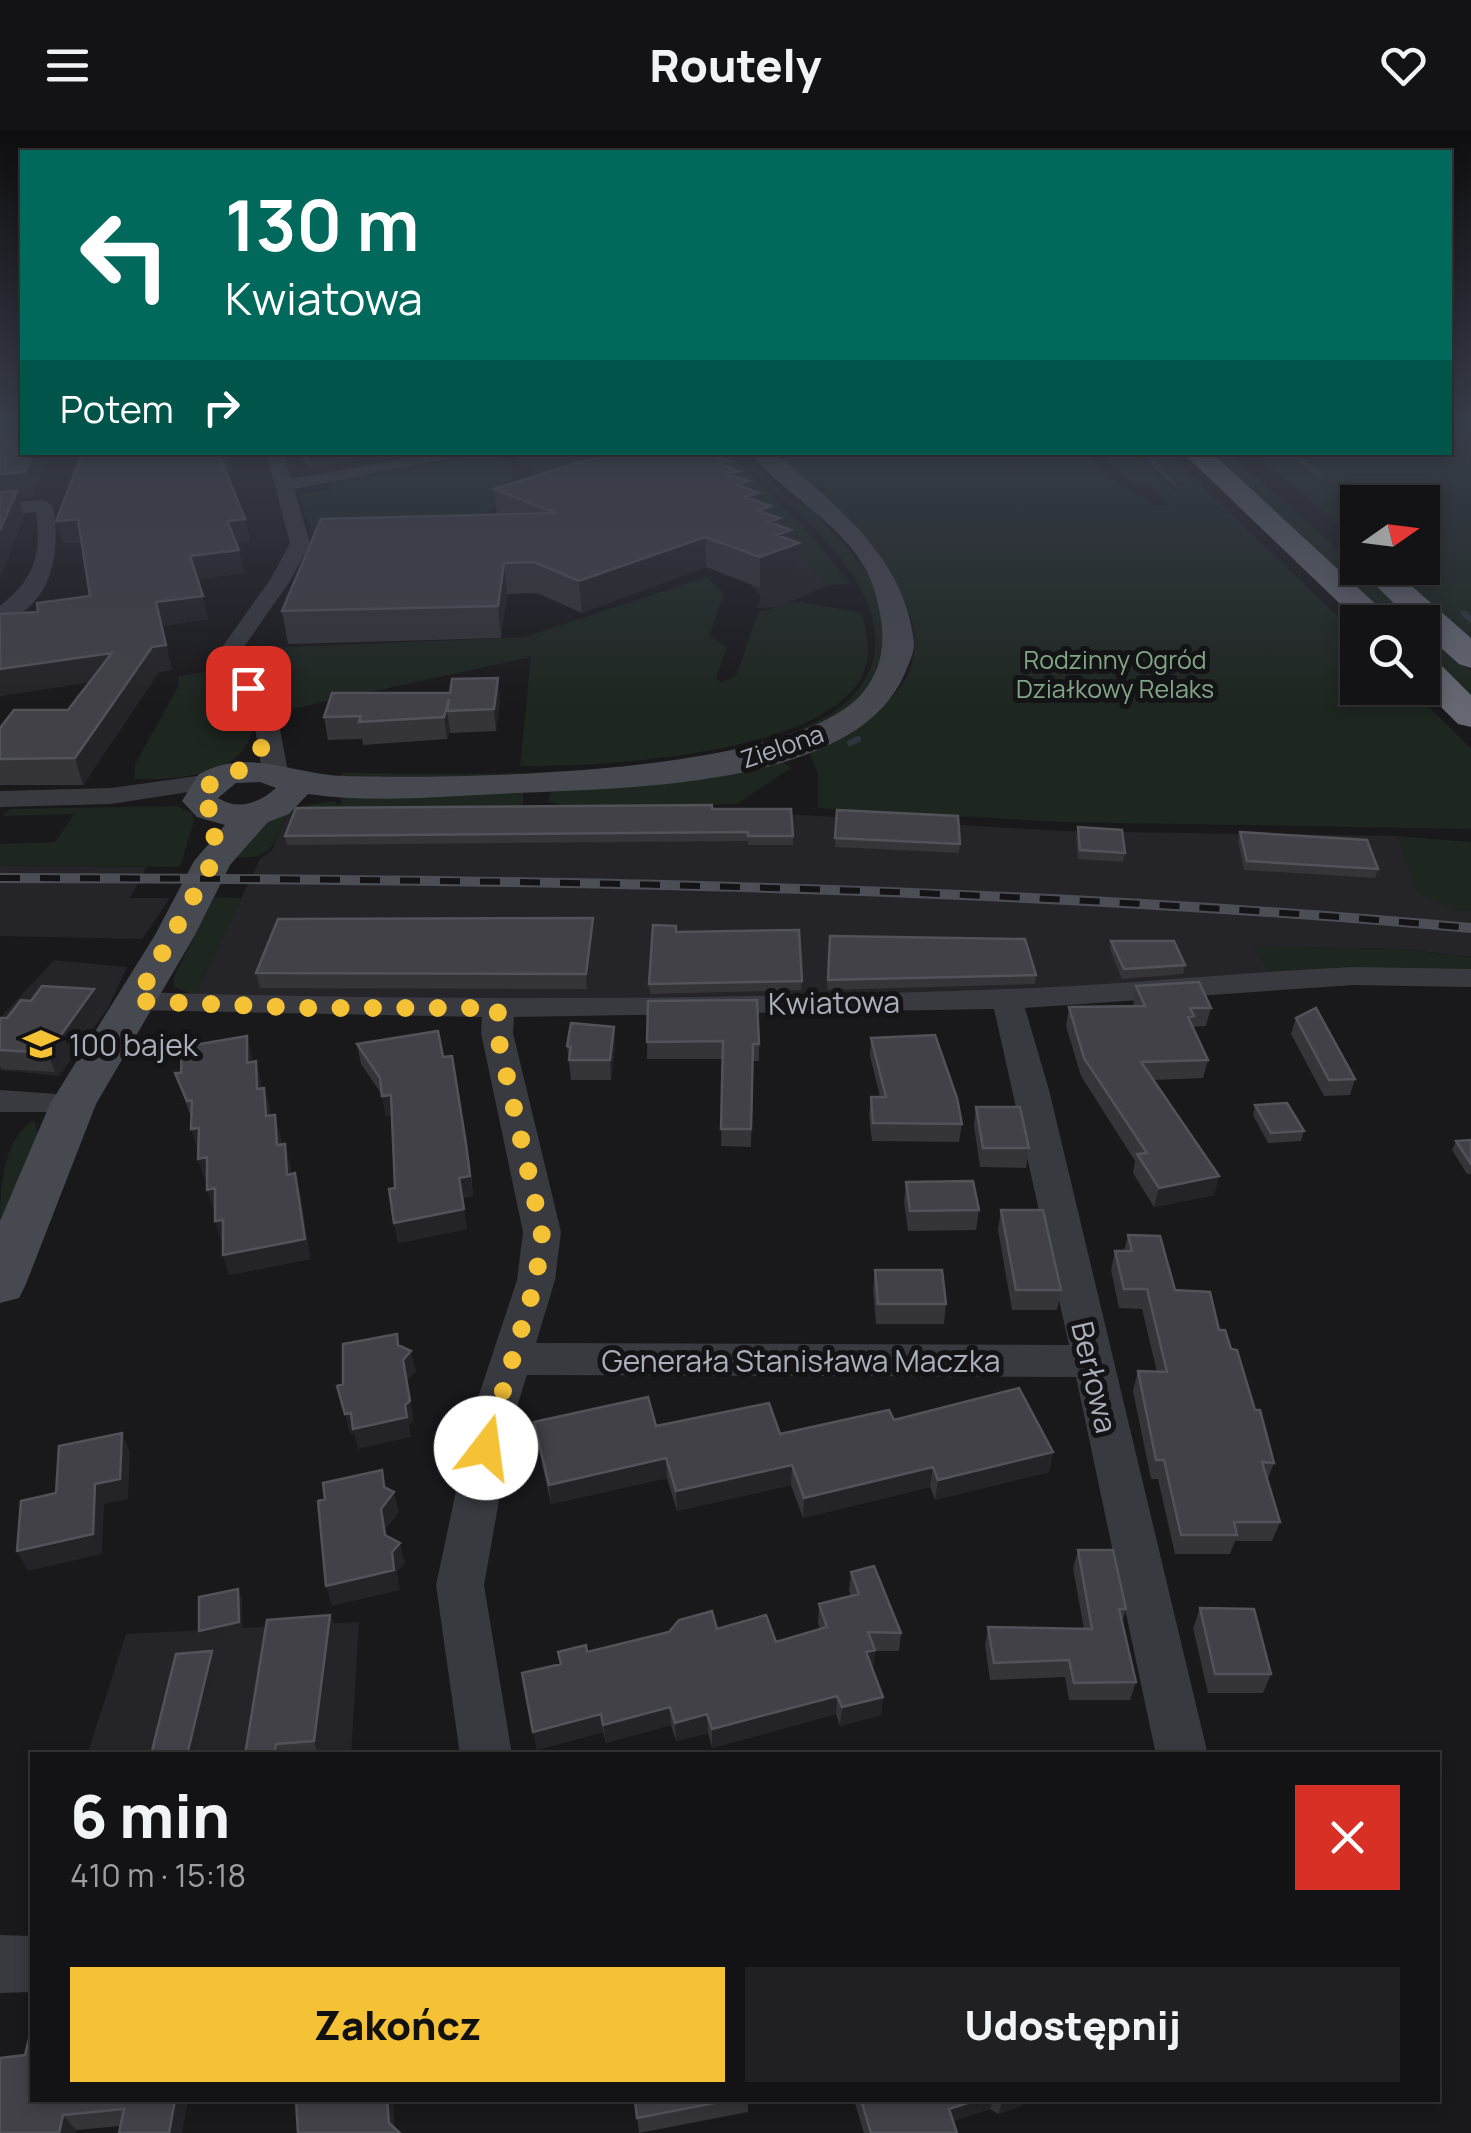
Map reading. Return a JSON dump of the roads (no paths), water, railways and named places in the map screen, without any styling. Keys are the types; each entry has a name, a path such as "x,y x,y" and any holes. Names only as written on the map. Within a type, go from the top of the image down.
{"highway":[{"path":"1270,521 1360,605"},
{"path":"1391,585 1471,657"},
{"path":"1440,685 1471,716"}],"main road":[{"name":"Zielona","path":"216,792 604,780 695,770 802,742 870,703 890,682 900,658 900,629 888,588 862,549 833,521"},
{"path":"213,861 216,792"},
{"path":"0,1284 73,1104 136,1001 213,861 277,792"}],"street":[{"path":"0,616 29,593 47,570 50,538 47,521"},
{"path":"277,792 276,738 264,706 233,671 228,654 298,550 300,539 295,521"},
{"path":"0,799 216,792 255,754 268,723"},
{"name":"Kwiatowa","path":"136,1001 309,1008 498,1008 1007,999 1377,974 1471,978"},
{"name":"Berłowa","path":"1007,999 1032,1090 1090,1361 1181,1752"},
{"path":"486,1752 460,1585 493,1416 536,1280 542,1232 497,1033 498,1008"},
{"path":"0,1101 73,1104"},
{"name":"Generała Stanisława Maczka","path":"511,1360 1090,1361"},
{"path":"0,1964 30,1964"}],"waterway":[{"path":"1463,613 1467,617"},
{"path":"1465,614 1471,620"},
{"path":"850,743 858,739"}],"railway":[{"path":"0,878 368,880 920,893 1287,913 1471,928"}],"place":[{"name":"100 bajek","path":"41,1044"}],"park label":[{"name":"Rodzinny Ogród Działkowy Relaks","path":"1115,674"}]}
